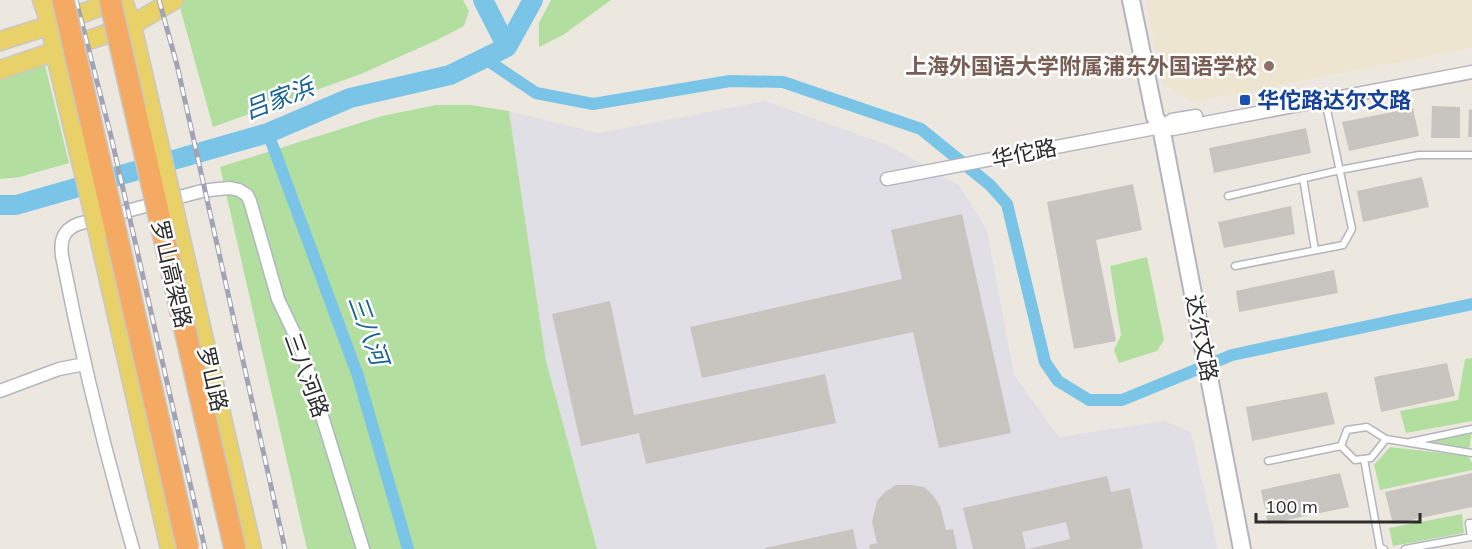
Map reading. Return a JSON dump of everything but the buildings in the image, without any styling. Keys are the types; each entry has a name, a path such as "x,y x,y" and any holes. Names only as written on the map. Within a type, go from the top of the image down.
{"highway":[{"name":"罗山高架路","path":"63,0 188,549"},
{"name":"罗山高架路","path":"110,0 235,549"}],"main road":[{"path":"42,0 51,25 55,52 170,549"},
{"path":"0,41 118,0"},
{"name":"罗山路","path":"123,0 133,30 252,549"},
{"path":"0,70 130,26 174,0"}],"street":[{"name":"达尔文路","path":"1131,0 1152,106 1161,127 1242,549"},
{"name":"达尔文路","path":"1141,0 1164,116 1161,127"},
{"name":"华佗路","path":"1161,127 1172,120 1472,65"},
{"name":"华佗路","path":"887,179 1161,127 1173,129 1472,72"},
{"name":"三八河路","path":"85,364 60,246 65,232 78,224 202,191 230,188 247,195 278,299 305,362 363,549"},
{"path":"0,391 59,369 85,364 133,549"}],"lane":[{"path":"1235,266 1343,245 1352,230 1325,99"},
{"path":"1228,196 1340,170 1419,155 1472,155"},
{"path":"1303,178 1315,250"},
{"path":"1341,446 1347,430 1367,427 1386,439 1472,453"},
{"path":"1406,442 1472,429"},
{"path":"1341,446 1355,460 1371,458 1386,439"},
{"path":"1268,461 1341,446"},
{"path":"1364,459 1380,548 1384,549"},
{"path":"1405,549 1471,537 1469,523 1472,523"}],"shaded area":[{"name":"上海外国语大学附属浦东外国语学校","path":"1146,0 1472,0 1472,48 1193,102 1162,84"},
{"path":"765,101 888,145 959,185 987,230 1014,375 1059,437 1164,421 1191,432 1218,549 597,549 546,361 509,111 598,133"}],"green space":[{"path":"178,0 463,0 469,11 464,26 437,40 361,74 213,127"},
{"path":"551,0 611,0 563,35 539,47 539,23"},
{"path":"43,57 69,163 20,177 0,179 0,74"},
{"path":"436,105 471,105 509,111 546,361 597,549 307,549 220,167 382,116"},
{"path":"1147,257 1164,340 1157,351 1119,363 1114,350 1121,335 1110,266"},
{"path":"1472,358 1472,421 1406,433 1400,411 1458,400 1465,359"},
{"path":"1472,432 1469,449 1424,441"},
{"path":"1390,447 1468,456 1472,463 1472,470 1380,490 1374,465"},
{"path":"1462,514 1464,533 1393,546 1389,528"}],"waterway":[{"name":"三八河","path":"483,0 507,47"},
{"name":"吕家浜","path":"0,205 16,205 268,133 350,98 450,75 507,47 533,0"},
{"path":"484,58 536,93 593,104 730,81 783,82 921,129 990,185 1007,204 1045,362 1058,381 1089,400 1122,400 1232,355 1472,304"},
{"name":"三八河","path":"268,133 358,376 408,549"}],"railway":[{"path":"76,0 111,136 205,549"},
{"path":"159,0 177,65 285,549"}],"place":[{"name":"上海外国语大学附属浦东外国语学校","path":"1269,66"},
{"name":"华佗路达尔文路","path":"1245,100"}]}
